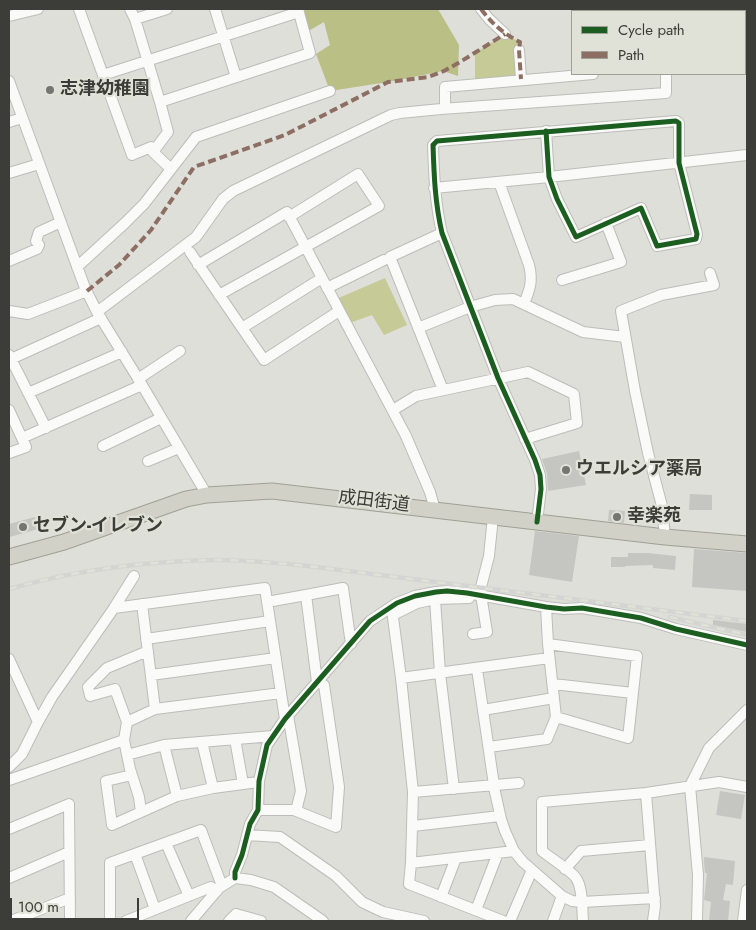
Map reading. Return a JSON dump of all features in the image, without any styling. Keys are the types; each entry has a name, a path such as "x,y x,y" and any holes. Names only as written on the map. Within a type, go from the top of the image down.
{"highway":[{"name":"成田街道","path":"9,557 64,542 186,499 207,495 272,491 665,538 747,544"}],"street":[{"path":"9,16 38,9"},
{"path":"79,9 132,155 151,148 156,149"},
{"path":"130,9 135,19 168,132 153,152 171,169"},
{"path":"135,19 167,9"},
{"path":"215,9 236,77"},
{"path":"481,9 504,34"},
{"path":"103,75 298,10 310,53 160,102"},
{"path":"519,50 521,79"},
{"path":"445,108 445,87 579,75"},
{"path":"46,428 10,356 99,315 196,237 223,199 233,191 400,113 445,108 666,93 666,75"},
{"path":"9,81 87,291 99,315 207,495"},
{"path":"77,267 126,223 144,204 196,137 330,91"},
{"path":"9,122 22,118"},
{"path":"537,522 541,489 540,475 498,378 442,233 434,188 433,145 437,141 546,131 676,121 680,123 679,163 697,234 696,239 657,246 641,208 576,237 549,178 546,131"},
{"path":"434,188 549,178 747,155"},
{"path":"9,173 39,164"},
{"path":"219,295 379,206 358,174 289,216"},
{"path":"499,182 531,274 530,291 524,304"},
{"path":"198,265 287,212 406,436 430,492 435,510"},
{"path":"9,261 37,249 39,245 36,241 40,232 61,222"},
{"path":"562,280 621,262 606,224"},
{"path":"442,233 390,257 442,390"},
{"path":"190,252 264,360 340,311"},
{"path":"242,328 324,283 384,260"},
{"path":"665,538 662,506 648,453 621,312 661,295 714,285 710,273"},
{"path":"9,311 28,314 87,291"},
{"path":"418,328 470,307 495,300 513,300 583,332 625,337"},
{"path":"22,438 140,382 180,351"},
{"path":"28,394 122,352"},
{"path":"392,410 416,396 528,372 574,394 577,423 525,439"},
{"path":"9,410 26,447 9,453"},
{"path":"103,446 161,418"},
{"path":"148,461 179,448"},
{"path":"473,634 487,632 478,595 489,556 493,517"},
{"path":"9,767 22,754 52,697 134,576"},
{"path":"114,608 265,588 281,693 300,791 296,811"},
{"path":"267,602 342,588 351,644"},
{"path":"503,921 409,884 413,792 392,611 398,603 416,596 447,591 546,607 582,608 641,618 676,629 747,645"},
{"path":"306,595 317,682"},
{"path":"235,878 235,872 242,855 250,824 258,810 258,782 267,744 317,682 370,621 392,611 434,599 468,599 478,595"},
{"path":"434,599 440,673 454,789"},
{"path":"142,604 154,709"},
{"path":"489,747 547,739 556,717 549,658 546,607"},
{"path":"146,639 270,621"},
{"path":"548,644 637,656 628,738 556,717"},
{"path":"141,812 139,797 124,740 127,722 115,690 90,696 88,687 107,668 148,651"},
{"path":"150,675 276,658"},
{"path":"401,678 549,658"},
{"path":"9,659 38,722"},
{"path":"477,669 500,816 514,851 523,862 562,896 572,901 654,898"},
{"path":"258,810 294,810 336,827 339,787 324,684 317,682"},
{"path":"553,684 633,693"},
{"path":"127,722 154,709 281,693"},
{"path":"483,710 554,698"},
{"path":"697,921 698,875 690,786 709,748 747,710"},
{"path":"127,755 164,745 273,736"},
{"path":"235,739 243,784"},
{"path":"9,780 124,740"},
{"path":"202,742 213,788"},
{"path":"164,745 177,796"},
{"path":"132,775 106,780 112,825 177,796 213,788 258,782"},
{"path":"583,921 582,902 576,877 542,851 542,802 646,793 719,782 747,787"},
{"path":"413,792 519,783"},
{"path":"646,793 655,906 653,921"},
{"path":"9,829 68,804 70,921"},
{"path":"413,826 500,816"},
{"path":"110,921 110,863 200,830 220,888"},
{"path":"247,835 280,837 336,876 362,902 383,912 424,921"},
{"path":"166,843 189,896"},
{"path":"566,869 581,851 650,845"},
{"path":"411,863 514,851"},
{"path":"9,878 69,852"},
{"path":"476,910 498,853"},
{"path":"135,854 155,909"},
{"path":"441,896 456,858"},
{"path":"510,921 532,870"},
{"path":"194,920 220,888 235,878 251,880 274,888 323,921"},
{"path":"126,921 211,887 220,888"},
{"path":"743,921 747,890"},
{"path":"553,921 562,896"},
{"path":"11,921 70,898"},
{"path":"229,921 236,914 256,921"}],"green space":[{"path":"302,9 438,9 459,45 458,76 443,71 330,91 316,54 330,45 324,22 305,33"},
{"path":"505,34 520,42 521,79 475,84 475,53"},
{"path":"385,278 407,325 384,335 372,315 347,324 334,300"}],"building":[{"path":"579,451 586,485 548,491 547,474 542,459"},
{"path":"690,494 712,495 712,510 689,510"},
{"path":"609,510 625,511 624,523 608,521"},
{"name":"セブン-イレブン","path":"35,517 38,529 10,537 9,524"},
{"path":"535,531 579,536 572,582 529,575"},
{"path":"694,549 747,553 747,591 692,587"},
{"path":"628,553 676,556 675,570 653,568 653,565 611,567 611,557 628,557"},
{"path":"713,620 747,624 747,632 713,625"},
{"path":"720,791 745,795 741,819 716,815"},
{"path":"704,857 735,861 733,885 726,884 723,900 730,901 728,921 709,921 711,902 704,900 707,873 705,873"}],"railway":[{"path":"9,589 34,582 111,568 164,562 216,560 308,566 747,621"},
{"path":"670,617 747,635"}],"marked path":[{"path":"481,9 499,28 520,42 521,79"},
{"path":"87,291 119,265 151,230 194,167 285,135 388,82 428,77 444,71 505,34"}],"cycle path":[{"path":"537,522 541,489 540,475 498,378 442,233 436,200 433,145 437,141 676,121 679,123 679,163 697,234 696,239 657,246 641,208 576,237 557,199 549,177 546,131"},
{"path":"235,878 235,872 242,855 250,824 258,810 259,781 267,745 285,719 370,621 397,603 415,596 436,592 467,593 546,607 582,608 641,618 676,629 747,645"}],"place":[{"name":"志津幼稚園","path":"50,90"},
{"name":"ウエルシア薬局","path":"566,470"},
{"name":"幸楽苑","path":"617,517"},
{"name":"セブン-イレブン","path":"23,527"}]}
